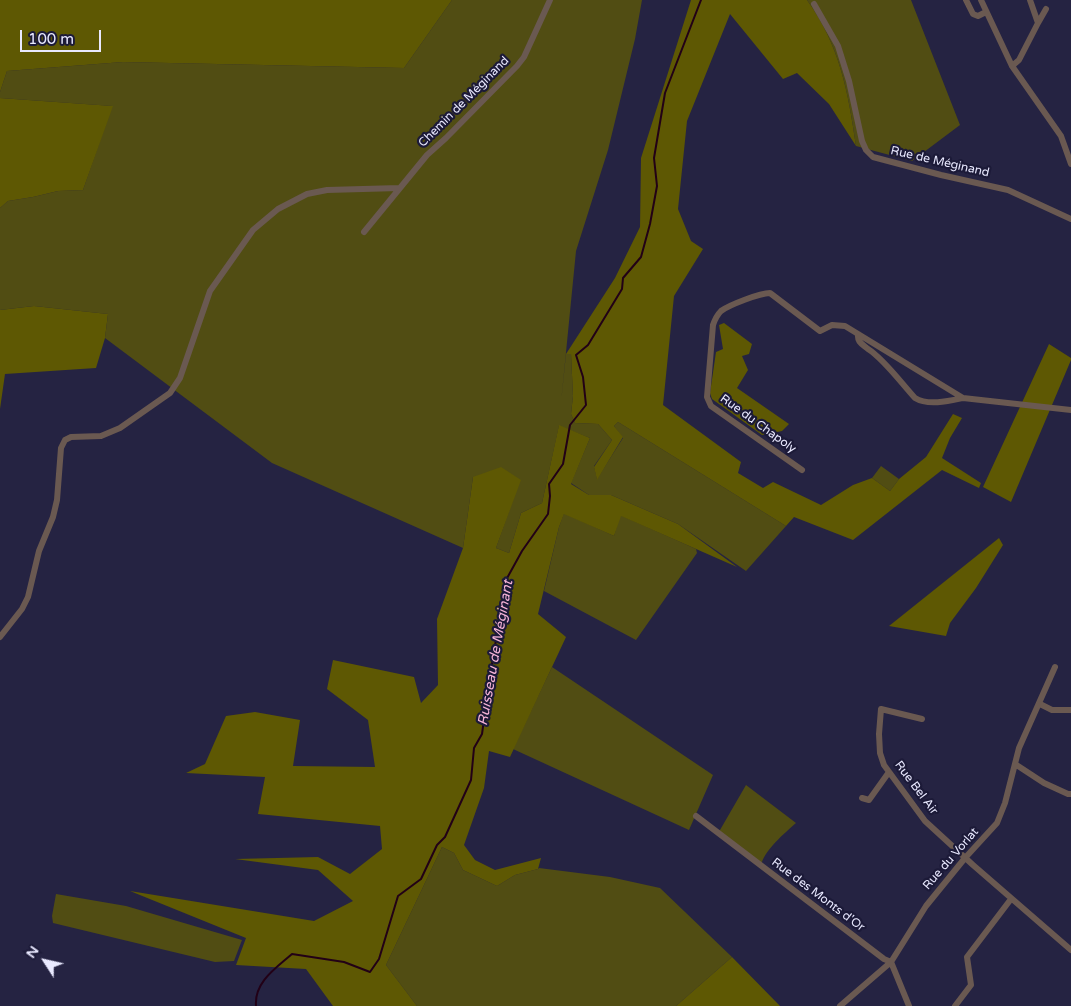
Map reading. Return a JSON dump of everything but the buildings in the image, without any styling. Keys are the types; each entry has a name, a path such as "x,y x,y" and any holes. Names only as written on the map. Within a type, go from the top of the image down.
{"street":[{"name":"Chemin de Méginand","path":"364,232 427,154 446,138 517,66 524,57 550,0"},
{"path":"966,0 973,14 978,16 986,12"},
{"path":"981,0 1012,66 1060,136 1071,164"},
{"path":"1030,0 1038,24"},
{"name":"Rue de Méginand","path":"814,4 838,46 849,81 862,141 866,150 873,157 1008,190 1071,219"},
{"path":"1012,66 1020,60 1046,9"},
{"path":"0,637 22,609 28,597 39,551 53,517 57,500 61,448 66,440 72,437 101,436 120,428 170,393 180,378 210,291 253,230 278,209 307,194 328,190 398,188"},
{"name":"Rue du Chapoly","path":"802,470 712,406 707,397 713,325 715,318 722,310 762,293 770,293 820,331 839,324 963,398"},
{"name":"Rue du Chapoly","path":"858,334 859,342 874,352 915,398 922,402 963,398 1071,410"},
{"name":"Rue du Vorlat","path":"840,1006 891,962 926,906 965,858 997,823 1005,803 1019,748 1055,667"},
{"path":"1040,704 1052,710 1071,710"},
{"name":"Rue Bel Air","path":"922,719 881,709 879,734 880,752 884,765 925,822 1071,950"},
{"path":"1015,764 1044,783 1071,794"},
{"path":"862,798 869,800 889,772"},
{"name":"Rue des Monts d'Or","path":"696,816 884,959 891,962"},
{"path":"955,1006 971,985 967,957 1011,898"},
{"path":"891,962 909,1006"}],"shaded area":[{"path":"0,0 452,0 404,68 123,62 7,71 0,92"},
{"path":"452,0 642,0 635,39 608,150 576,251 561,403 566,354 571,354 573,396 571,414 575,423 598,424 612,440 594,466 597,479 623,438 614,426 618,422 786,526 746,571 678,524 611,495 589,495 571,483 590,438 559,426 542,503 521,513 509,553 496,548 520,480 473,477 463,548 272,463 105,338 108,314 34,306 0,310 0,208 8,201 58,191 83,190 112,106 0,98 0,92 7,71 123,62 404,68"},
{"path":"691,0 807,0 818,17 835,52 846,88 856,146 829,104 797,73 783,79 730,14 687,121 678,209 691,241 703,249 674,296 663,405 741,462 738,473 763,488 773,482 821,505 853,485 872,478 890,491 899,479 926,457 953,414 962,418 950,438 942,458 981,483 979,488 942,470 853,540 794,517 786,526 618,422 614,426 623,437 597,480 594,467 612,440 598,424 575,423 571,414 573,396 571,354 566,354 615,278 640,227 641,158"},
{"path":"807,0 911,0 960,125 912,161 856,146 846,88 835,52 818,17"},
{"path":"0,98 113,106 83,190 58,191 8,201 0,208"},
{"path":"34,306 108,314 105,338 96,368 5,374 0,409 0,310"},
{"path":"724,323 752,344 749,354 742,356 748,370 737,388 789,424 782,431 762,435 712,399 710,393 716,352 723,349 719,325"},
{"path":"1049,344 1071,358 1071,360 1011,502 983,487"},
{"path":"559,425 590,438 571,484 589,495 611,495 678,524 737,567 621,516 614,536 564,514 559,527 538,614 566,637 510,757 489,751 484,788 464,845 475,860 495,870 541,858 538,869 515,875 497,886 463,870 454,853 442,847 386,965 417,1006 333,1006 306,969 236,965 246,938 130,891 314,921 353,901 318,870 235,859 318,857 350,874 382,849 380,826 258,814 265,777 186,773 205,764 226,716 255,712 300,720 293,766 375,767 368,720 327,689 333,660 414,677 421,703 438,685 437,619 463,548 473,477 501,467 521,480 496,548 509,553 521,513 542,503"},
{"path":"881,466 899,479 890,491 872,478"},
{"path":"564,513 614,536 620,515 696,549 697,553 636,640 544,591"},
{"path":"999,538 1003,545 976,588 950,623 946,636 889,626"},
{"path":"552,667 713,775 689,830 513,749"},
{"path":"746,785 796,823 770,848 761,866 716,831 720,830"},
{"path":"442,847 454,853 463,870 497,886 515,875 539,868 610,877 660,888 732,957 676,1006 417,1006 386,965"},
{"path":"56,894 126,906 242,940 234,961 215,962 53,923 52,916"},
{"path":"732,957 780,1006 676,1006"}],"waterway":[{"name":"Ruisseau de Méginant","path":"256,1006 256,997 262,983 273,970 292,954 344,962 370,972 379,959 398,896 421,879 437,845 445,837 471,780 474,748 482,734 506,580 522,551 548,514 549,484 563,464 570,425 586,405 583,377 576,355 588,345 622,289 623,278 641,257 650,224 657,186 654,158 665,93 701,0"}]}
